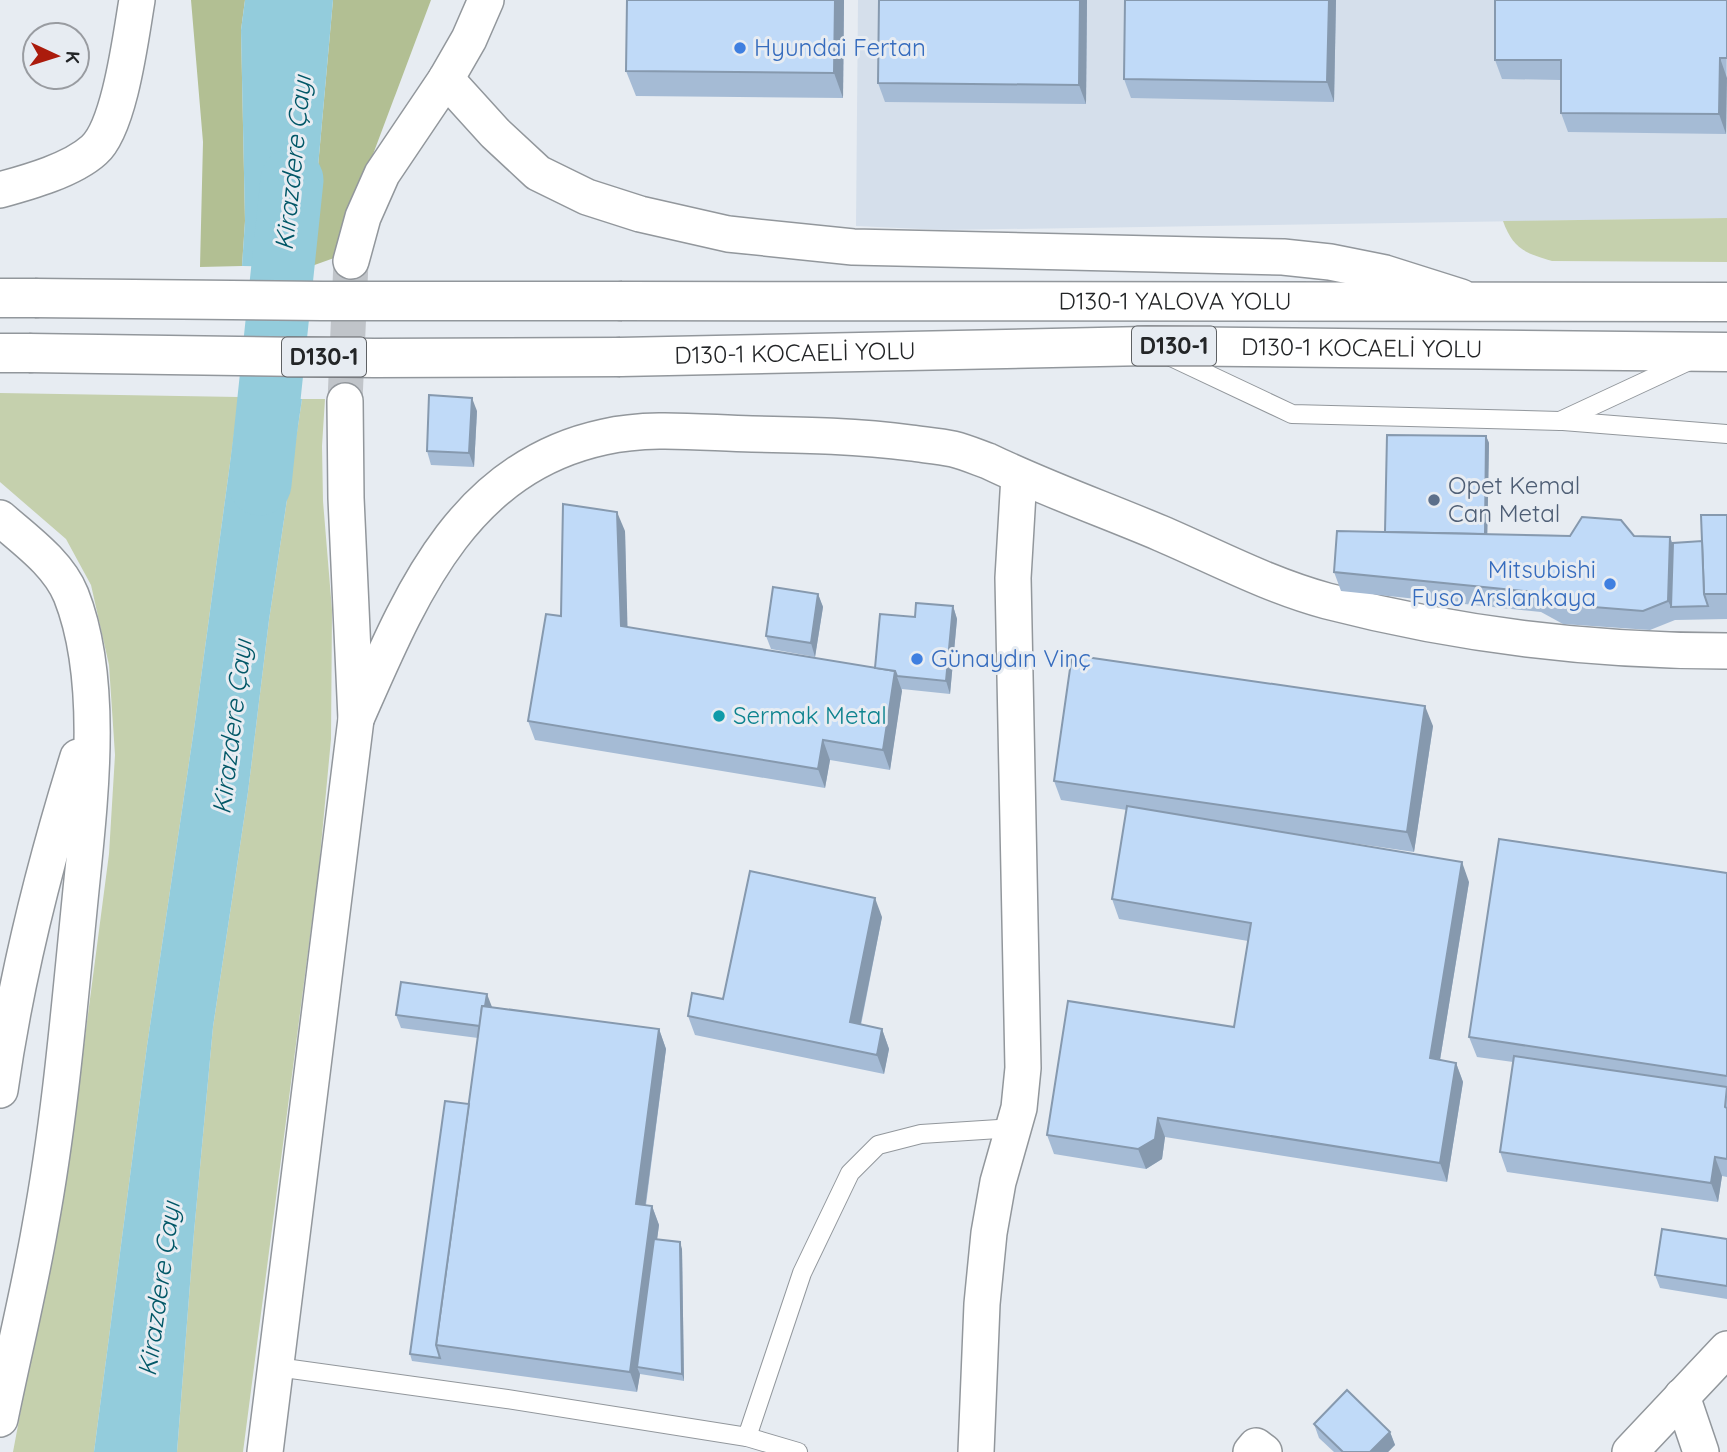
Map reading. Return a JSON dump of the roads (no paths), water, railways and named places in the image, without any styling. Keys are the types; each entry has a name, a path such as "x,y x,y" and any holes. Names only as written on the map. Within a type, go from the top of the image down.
{"highway":[{"name":"D130-1 YALOVA YOLU","path":"17,298 322,301 1727,302"},
{"name":"D130-1 KOCAELİ YOLU","path":"14,353 374,358 620,357 1147,346 1718,352"}],"street":[{"path":"0,190 77,162 103,140 112,121 137,0"},
{"path":"351,261 363,217 382,174 470,39 486,0"},
{"path":"446,79 495,133 538,173 587,197 640,214 728,234 853,247 1283,257 1330,262 1385,273 1474,302"},
{"path":"265,1452 356,719 346,498 345,401"},
{"path":"356,719 404,612 430,565 480,503 508,479 536,461 572,445 606,436 643,432 794,435 879,440 953,449 989,461 1276,585 1326,601 1430,624 1534,641 1626,649 1727,651"},
{"path":"975,1452 982,1304 989,1233 998,1182 1019,1108 1023,1068 1013,578 1019,476"},
{"path":"0,518 47,559 70,593 82,631 92,714 88,818 62,1082 40,1227 0,1419"},
{"path":"0,1090 48,853 92,714"},
{"path":"1630,1452 1727,1349"},
{"path":"1682,1396 1701,1452"},
{"path":"1251,1452 1256,1446 1264,1452"}],"lane":[{"path":"1147,346 1293,414 1560,421 1727,434"},
{"path":"1560,421 1718,352"},
{"path":"747,1437 802,1273 850,1173 878,1145 921,1134 1014,1128"},
{"path":"276,1367 507,1399 747,1437 798,1452"}],"water":[{"path":"245,0 333,0 309,267 242,266 245,221 241,30"},
{"path":"239,397 302,399 213,1027 177,1452 94,1452 147,1046"}],"waterway":[{"name":"Kirazdere Çayı","path":"260,484 292,180"}],"tunnel":[{"path":"345,401 351,261"}],"place":[{"name":"Hyundai Fertan","path":"740,48"},
{"name":"Opet Kemal Can Metal","path":"1434,500"},
{"name":"Mitsubishi Fuso Arslankaya","path":"1610,584"},
{"name":"Günaydın Vinç","path":"917,659"},
{"name":"Sermak Metal","path":"719,716"}]}
